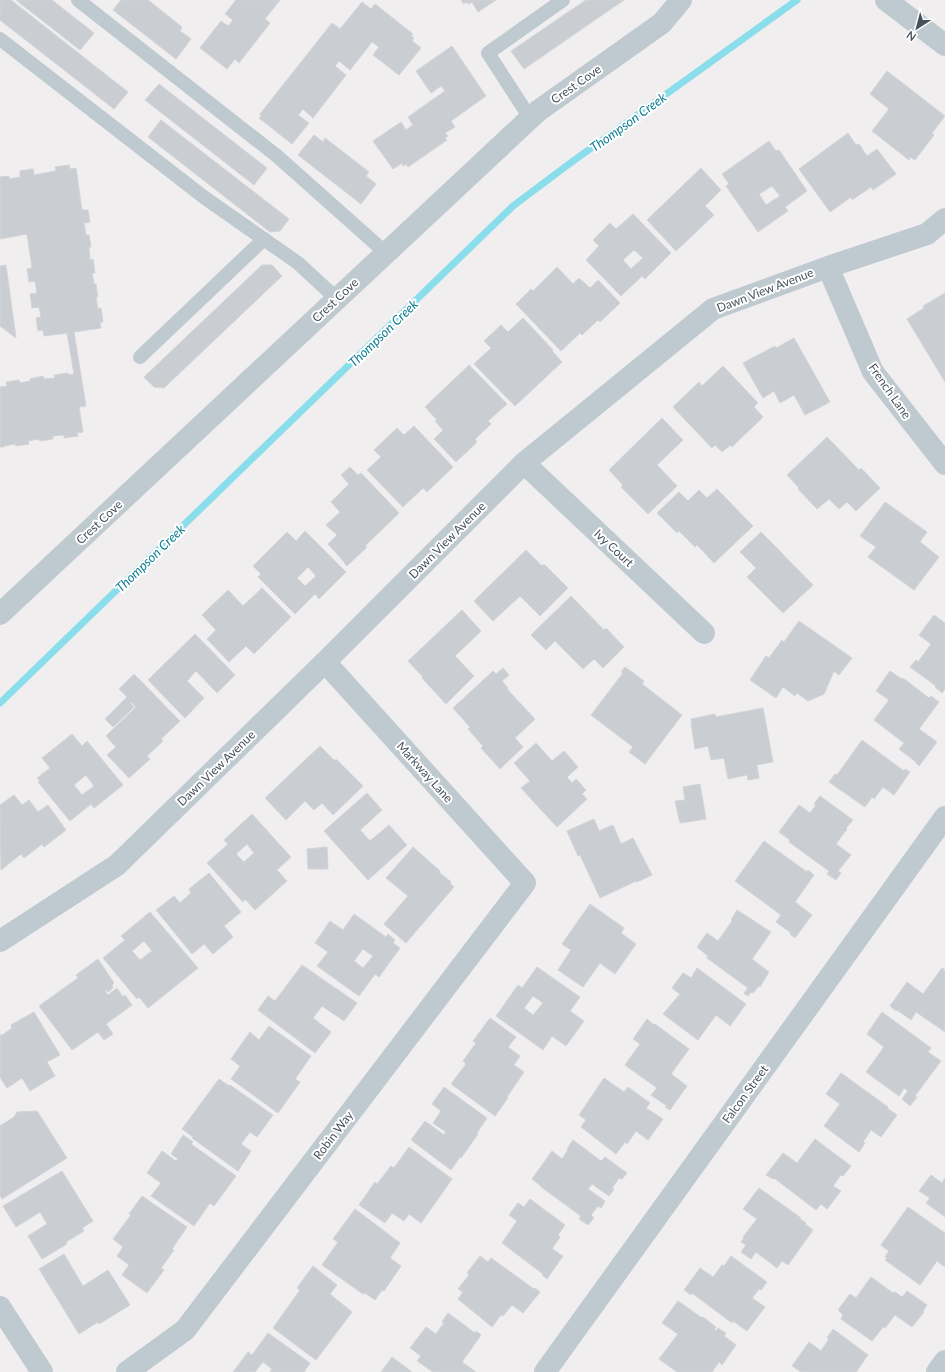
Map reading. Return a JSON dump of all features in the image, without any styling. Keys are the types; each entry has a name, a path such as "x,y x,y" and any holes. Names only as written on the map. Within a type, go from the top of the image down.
{"street":[{"name":"Crest Cove","path":"0,614 538,110 662,23 681,0"},
{"path":"886,0 945,46"},
{"name":"Dawn View Avenue","path":"0,942 117,865 325,662 524,463 713,309 828,267 927,234 945,219"},
{"name":"French Lane","path":"828,267 873,372 945,464"},
{"name":"Ivy Court","path":"524,463 704,633"},
{"name":"Markway Lane","path":"325,662 525,883"},
{"name":"Falcon Street","path":"545,1372 945,817"},
{"name":"Robin Way","path":"127,1372 185,1330 525,883"},
{"path":"0,1307 42,1372"},
{"path":"937,1372 945,1361"}],"lane":[{"path":"78,0 277,156 386,253"},
{"path":"530,118 488,53 562,0"},
{"path":"0,39 205,198 298,263 336,299"},
{"path":"140,357 264,239"}],"building":[{"path":"0,0 11,0 128,92 114,109 0,20"},
{"path":"16,0 52,0 94,33 80,50"},
{"path":"121,0 148,0 182,27 180,31 191,39 176,59 113,10"},
{"path":"236,0 280,0 265,19 270,23 239,63 235,59 227,69 200,48 221,21 228,26 233,20 225,14"},
{"path":"461,0 496,0 478,12 472,2 468,4 466,2 464,4"},
{"path":"586,0 624,0 524,69 511,51"},
{"path":"362,2 371,9 375,4 413,34 411,36 414,38 412,41 421,48 399,75 373,55 379,47 372,42 350,70 339,61 335,66 346,75 313,118 303,109 298,115 309,123 292,144 259,118 261,116 260,114 332,23 340,29"},
{"path":"452,46 486,96 451,121 455,127 445,133 448,136 445,138 447,140 408,167 406,164 403,166 402,163 393,169 373,141 401,122 406,130 413,125 408,117 445,91 441,86 431,93 416,71"},
{"path":"887,71 945,116 932,133 934,135 915,160 910,157 909,160 872,131 889,109 870,94"},
{"path":"159,84 267,168 254,185 145,100"},
{"path":"161,120 289,219 280,231 270,232 148,137"},
{"path":"848,133 856,145 859,144 867,156 877,149 896,174 873,190 871,187 852,200 851,197 830,212 799,169"},
{"path":"314,135 323,142 325,138 369,172 366,176 376,184 361,204 298,155"},
{"path":"769,141 776,151 779,150 807,191 785,207 788,211 758,232 726,186 729,184 722,174","holes":["772,186 780,196 766,205 759,194"]},
{"path":"69,165 70,169 76,168 82,210 88,210 90,222 84,223 86,235 89,235 91,247 89,247 90,260 93,259 95,273 92,273 94,284 96,284 98,309 101,308 103,322 100,322 101,328 74,332 86,406 79,407 83,432 77,433 78,436 64,438 64,435 53,436 53,439 28,441 29,444 16,446 15,444 0,447 0,387 7,386 6,382 19,380 20,383 43,376 44,379 55,378 54,375 68,373 69,375 74,374 67,333 44,336 43,330 38,331 36,318 41,317 39,307 32,308 30,294 37,293 35,281 29,282 27,269 32,268 27,234 0,239 0,177 9,176 9,179 20,177 20,171 33,169 34,175 56,171 55,167"},
{"path":"701,168 721,190 705,206 714,215 676,251 647,220"},
{"path":"633,214 671,253 645,279 642,276 621,296 586,260 599,246 593,240 610,223 616,229","holes":["634,250 643,258 631,269 623,260"]},
{"path":"6,265 16,338 0,326 0,266"},
{"path":"262,265 272,265 282,276 164,388 154,387 144,377"},
{"path":"557,267 573,284 579,278 590,288 598,280 620,303 600,322 598,320 582,335 580,333 561,351 516,304 531,289 533,291"},
{"path":"945,293 945,382 907,319 924,308 923,306"},
{"path":"523,318 553,350 552,351 562,362 515,406 474,364 491,348 484,341 501,325 508,332"},
{"path":"794,338 830,402 805,415 794,395 780,403 774,391 763,398 743,363"},
{"path":"469,365 507,404 488,421 491,424 475,439 477,442 456,462 434,439 443,430 435,421 437,420 425,407"},
{"path":"723,366 758,403 754,407 763,417 732,447 730,445 722,452 715,445 712,448 673,407 699,382 702,386"},
{"path":"662,418 683,440 657,465 677,486 648,514 621,487 623,485 609,470"},
{"path":"414,426 453,467 427,492 423,488 403,507 367,470 381,457 374,450 397,428 404,435"},
{"path":"827,437 859,470 861,468 880,488 856,511 847,502 839,509 829,499 817,509 787,475"},
{"path":"350,467 358,475 361,473 399,513 347,566 328,544 337,535 326,525 340,512 331,502 349,484 341,475"},
{"path":"717,489 753,526 714,563 697,545 695,547 679,531 677,533 657,513 679,492 688,501 699,490 707,498"},
{"path":"885,502 927,532 920,542 939,557 914,590 868,557 876,547 860,536"},
{"path":"305,531 346,572 319,599 315,594 295,614 258,577 261,574 253,566 287,532 296,541","holes":["308,567 316,576 305,586 297,578"]},
{"path":"761,532 813,585 783,613 747,577 756,568 740,552"},
{"path":"526,550 542,566 544,564 568,588 540,616 520,596 493,621 474,601"},
{"path":"262,588 291,617 254,654 246,646 229,662 207,639 216,630 202,615 228,590 243,606"},
{"path":"571,596 604,630 606,628 624,647 603,668 594,659 583,669 555,641 546,650 531,635"},
{"path":"462,610 481,631 455,656 474,676 446,704 408,661"},
{"path":"934,615 945,623 945,689 942,693 935,687 936,686 910,667 916,660 918,662 931,644 919,635"},
{"path":"799,621 852,658 839,675 834,671 824,694 808,701 797,693 795,696 783,687 776,698 750,680 766,656 769,658 782,640 784,642"},
{"path":"195,634 235,675 217,693 196,671 187,681 204,698 185,718 148,680"},
{"path":"625,667 644,681 642,684 682,715 645,764 629,752 633,747 591,715 623,673 621,672"},
{"path":"503,668 509,675 502,681 508,688 507,689 535,719 515,738 523,747 500,769 481,748 483,746 468,729 470,727 453,708 493,671 496,674"},
{"path":"890,671 902,679 903,678 929,698 931,696 939,702 919,729 937,742 919,766 899,749 904,743 874,720 889,700 876,691"},
{"path":"134,674 180,721 161,739 163,741 147,756 150,759 129,778 107,755 116,747 106,736 136,707 131,702 130,703 134,707 113,727 105,719 127,697 119,689"},
{"path":"763,708 773,762 757,765 759,778 748,780 747,775 728,779 724,758 711,760 708,746 695,749 691,719 715,714 716,717"},
{"path":"72,734 82,746 87,741 123,785 94,808 91,804 70,821 38,782 40,781 37,778 50,768 42,758","holes":["86,775 94,786 82,795 74,785"]},
{"path":"862,740 904,771 905,769 910,772 894,795 883,787 874,799 872,797 865,807 829,782 835,774 837,775"},
{"path":"536,743 552,761 564,751 578,767 567,777 572,783 576,779 586,790 582,794 587,799 557,827 521,788 530,781 514,763"},
{"path":"320,746 335,761 336,759 363,786 333,815 322,803 314,810 305,801 286,820 265,798"},
{"path":"700,784 706,819 680,823 675,801 685,800 683,787"},
{"path":"367,793 382,810 360,830 370,841 389,825 407,845 368,880 324,831"},
{"path":"14,795 22,805 29,800 38,812 48,805 66,830 44,847 42,844 24,858 21,854 1,870 0,805"},
{"path":"820,796 853,820 836,844 851,855 838,871 841,873 836,880 827,874 829,871 789,842 790,840 779,832 799,805 810,813"},
{"path":"252,814 291,857 277,870 287,881 255,910 245,899 243,902 207,863 228,844 224,840","holes":["247,844 254,853 244,862 236,854"]},
{"path":"594,819 599,831 613,825 621,844 633,838 652,875 600,898 567,831"},
{"path":"764,841 807,872 808,870 814,875 795,902 812,915 795,938 790,934 791,933 776,922 781,915 735,881"},
{"path":"327,847 328,869 308,869 307,849"},
{"path":"413,847 440,871 439,872 451,882 450,883 454,887 406,943 384,924 408,896 386,878"},
{"path":"209,873 241,912 224,926 233,937 213,954 204,944 192,954 156,910 174,896 180,903 191,893 189,889"},
{"path":"590,904 624,928 621,933 636,944 615,974 600,963 583,987 558,970 571,950 562,944"},
{"path":"737,910 771,932 752,959 769,972 760,987 759,986 753,993 751,992 748,996 744,993 748,988 707,958 708,956 697,947 707,933 718,941 732,921 731,920"},
{"path":"150,912 198,968 148,1008 139,997 137,999 103,958 125,940 121,936","holes":["144,941 152,951 140,960 132,951"]},
{"path":"354,914 386,937 388,934 395,940 393,943 400,948 379,977 375,974 359,996 317,966 328,952 315,943 330,921 343,930","holes":["363,949 373,956 363,968 354,961"]},
{"path":"98,959 114,983 112,985 113,988 108,992 106,990 105,991 108,995 117,988 123,997 125,995 132,1005 106,1024 113,1034 104,1040 98,1032 72,1050 39,1006 78,978 76,975"},
{"path":"302,965 357,1003 344,1021 322,1006 313,1018 331,1032 315,1053 258,1010 268,996 275,1001"},
{"path":"537,967 580,997 570,1011 584,1021 566,1046 552,1036 543,1050 496,1016 518,985 522,988","holes":["533,996 543,1003 533,1015 524,1008"]},
{"path":"697,968 746,1004 730,1026 716,1015 698,1040 663,1014 680,994 672,988 683,973 691,978"},
{"path":"942,968 945,970 945,1032 916,1012 911,1020 890,1006 907,982 923,994"},
{"path":"34,1012 60,1055 47,1062 55,1076 30,1091 22,1078 7,1088 0,1077 0,1034 1,1036 12,1028 11,1025"},
{"path":"882,1012 931,1048 928,1052 941,1061 915,1096 917,1097 910,1106 902,1099 908,1091 904,1088 899,1096 866,1072 884,1047 867,1034"},
{"path":"490,1018 516,1037 508,1047 520,1056 514,1065 524,1072 495,1116 451,1084 466,1064 463,1061 476,1043 473,1041"},
{"path":"647,1019 689,1049 671,1074 687,1086 670,1110 665,1107 667,1106 651,1095 657,1088 625,1065 640,1044 633,1039"},
{"path":"269,1026 311,1056 295,1079 300,1082 278,1113 231,1079 240,1066 231,1059 250,1032 259,1040"},
{"path":"841,1073 897,1115 881,1137 871,1130 863,1142 865,1143 859,1152 824,1126 840,1104 826,1094"},
{"path":"604,1078 624,1092 628,1087 650,1103 646,1108 663,1119 648,1140 636,1131 627,1144 625,1142 616,1154 581,1127 586,1120 579,1115"},
{"path":"219,1079 273,1115 257,1137 250,1132 241,1144 251,1151 238,1171 182,1129"},
{"path":"444,1087 487,1118 477,1133 478,1134 451,1170 411,1140 425,1121 444,1135 446,1132 433,1123 441,1111 432,1104"},
{"path":"37,1111 67,1158 2,1199 0,1196 0,1126 14,1117 17,1112"},
{"path":"183,1135 193,1142 191,1144 236,1176 214,1206 210,1203 194,1226 151,1196 161,1183 147,1173 162,1151 176,1161 178,1159 171,1154"},
{"path":"815,1139 851,1166 843,1176 841,1175 833,1186 841,1191 827,1209 821,1204 816,1210 774,1178 773,1179 766,1175 783,1153 797,1163"},
{"path":"573,1140 601,1161 605,1157 627,1173 622,1179 619,1178 612,1188 614,1189 609,1196 592,1184 588,1189 605,1201 601,1208 598,1206 591,1215 594,1218 588,1225 579,1219 581,1216 532,1179 552,1151 562,1159"},
{"path":"409,1147 452,1179 421,1223 409,1214 404,1221 392,1213 385,1223 359,1205 375,1182 377,1184 391,1166 394,1168"},
{"path":"62,1171 93,1221 82,1228 84,1231 66,1242 67,1244 42,1259 28,1236 47,1224 40,1212 16,1227 3,1206"},
{"path":"931,1175 942,1183 945,1178 945,1217 926,1203 930,1198 919,1191"},
{"path":"759,1188 801,1218 800,1219 813,1230 788,1265 782,1261 777,1268 756,1252 751,1259 741,1252 746,1245 741,1242 744,1238 743,1237 757,1219 743,1209"},
{"path":"142,1196 187,1227 172,1249 174,1250 161,1268 164,1270 147,1293 122,1275 129,1265 117,1256 123,1247 113,1239 131,1215 129,1214"},
{"path":"530,1199 565,1225 558,1235 560,1237 552,1249 563,1256 547,1279 542,1275 543,1274 502,1243 517,1221 509,1215 518,1203 524,1207"},
{"path":"908,1207 945,1233 945,1267 937,1261 920,1285 885,1260 887,1258 885,1257 889,1251 881,1245"},
{"path":"355,1209 400,1243 390,1258 401,1266 384,1291 382,1290 375,1300 365,1293 363,1294 322,1265 338,1242 333,1239"},
{"path":"64,1254 83,1286 108,1270 130,1305 79,1334 39,1269"},
{"path":"480,1256 488,1262 491,1258 540,1292 523,1313 512,1305 503,1316 501,1315 492,1327 458,1299 463,1292 458,1289 469,1275 467,1273"},
{"path":"731,1256 767,1282 752,1298 765,1307 747,1331 733,1321 732,1323 692,1293 691,1295 684,1290 700,1268 713,1277"},
{"path":"313,1266 337,1285 330,1294 352,1312 316,1360 273,1328 300,1290 297,1288"},
{"path":"871,1277 893,1293 895,1292 902,1297 907,1291 927,1305 923,1311 924,1312 912,1327 895,1315 872,1341 841,1319 843,1315 838,1310 850,1294 856,1298"},
{"path":"678,1301 716,1327 714,1330 716,1331 718,1328 726,1333 724,1336 736,1345 722,1365 719,1362 712,1372 677,1372 659,1359 678,1334 662,1323"},
{"path":"448,1313 475,1333 476,1331 481,1335 462,1362 476,1372 433,1372 417,1361 421,1356 410,1348 426,1327 436,1334 444,1323 442,1322"},
{"path":"833,1329 868,1355 856,1372 801,1372 792,1366 809,1342 821,1351 829,1339 827,1338"},
{"path":"268,1333 310,1363 304,1372 270,1372 272,1369 263,1362 255,1372 233,1372 248,1352 252,1355"},
{"path":"392,1357 412,1372 381,1372"}],"waterway":[{"name":"Thompson Creek","path":"0,703 513,206 797,0"}]}
